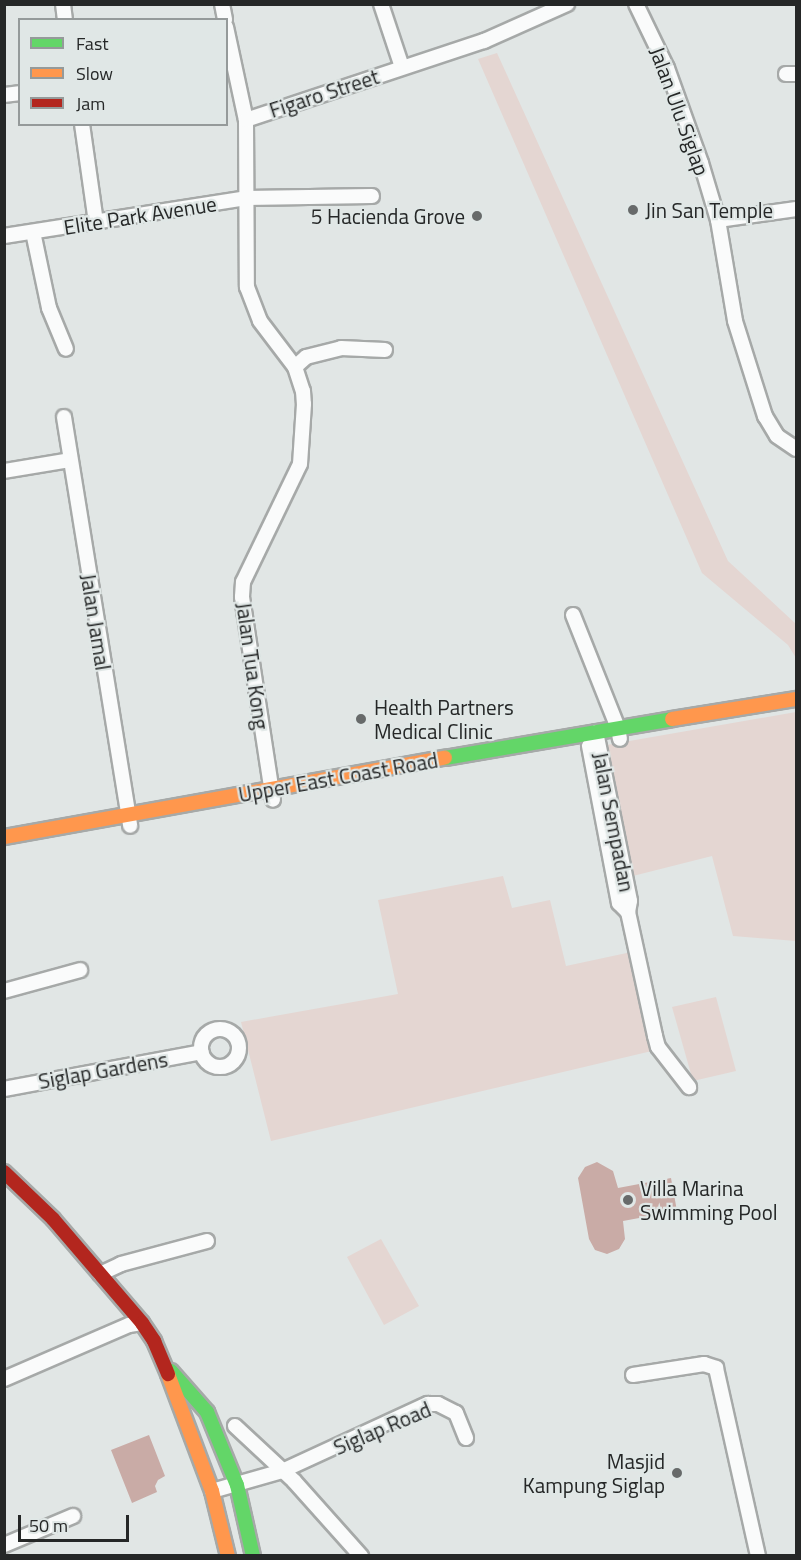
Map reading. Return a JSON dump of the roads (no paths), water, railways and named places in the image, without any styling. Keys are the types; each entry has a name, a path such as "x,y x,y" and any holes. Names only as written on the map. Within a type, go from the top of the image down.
{"main road":[{"name":"Upper East Coast Road","path":"129,821 272,794 594,741 796,699"},
{"name":"Upper East Coast Road","path":"619,734 796,711"},
{"path":"4,837 129,821"},
{"path":"4,849 129,821"},
{"path":"4,1172 52,1219 142,1323 165,1364 184,1422 212,1491 228,1556"},
{"path":"165,1364 207,1412 237,1485 253,1556"}],"street":[{"name":"Figaro Street","path":"381,4 402,67"},
{"name":"Jalan Ulu Siglap","path":"636,4 672,80 718,220 735,321 765,416 777,436 796,449"},
{"name":"Figaro Street","path":"246,120 484,41 566,5"},
{"name":"Jalan Tua Kong","path":"228,36 246,120 246,268 252,306 260,321 295,367 303,391 302,455 247,570 242,589 272,794"},
{"path":"82,126 96,222"},
{"name":"Elite Park Avenue","path":"4,236 246,198 372,196"},
{"path":"718,220 796,209"},
{"name":"Elite Park Avenue","path":"33,232 49,308 66,349"},
{"path":"295,367 306,357 341,348 385,350"},
{"name":"Jalan Jamal","path":"64,417 129,821"},
{"path":"4,471 70,460"},
{"path":"573,615 619,734"},
{"name":"Jalan Sempadan","path":"594,741 630,901 628,912 658,1047 689,1087"},
{"path":"4,991 80,970"},
{"name":"Siglap Gardens","path":"4,1089 202,1052"},
{"path":"100,1274 121,1264 207,1241"},
{"path":"4,1379 129,1325 142,1323"},
{"path":"633,1375 704,1364 712,1366 718,1372 759,1556"},
{"name":"Siglap Road","path":"212,1491 282,1471 428,1404 438,1404 456,1413 466,1438"},
{"path":"235,1426 282,1471 361,1556"},
{"path":"4,1545 73,1516"}],"place":[{"name":"Jin San Temple","path":"633,210"},
{"name":"5 Hacienda Grove","path":"477,216"},
{"name":"Health Partners Medical Clinic","path":"361,719"},
{"name":"Villa Marina Swimming Pool","path":"628,1200"},
{"name":"Masjid Kampung Siglap","path":"677,1473"}]}
